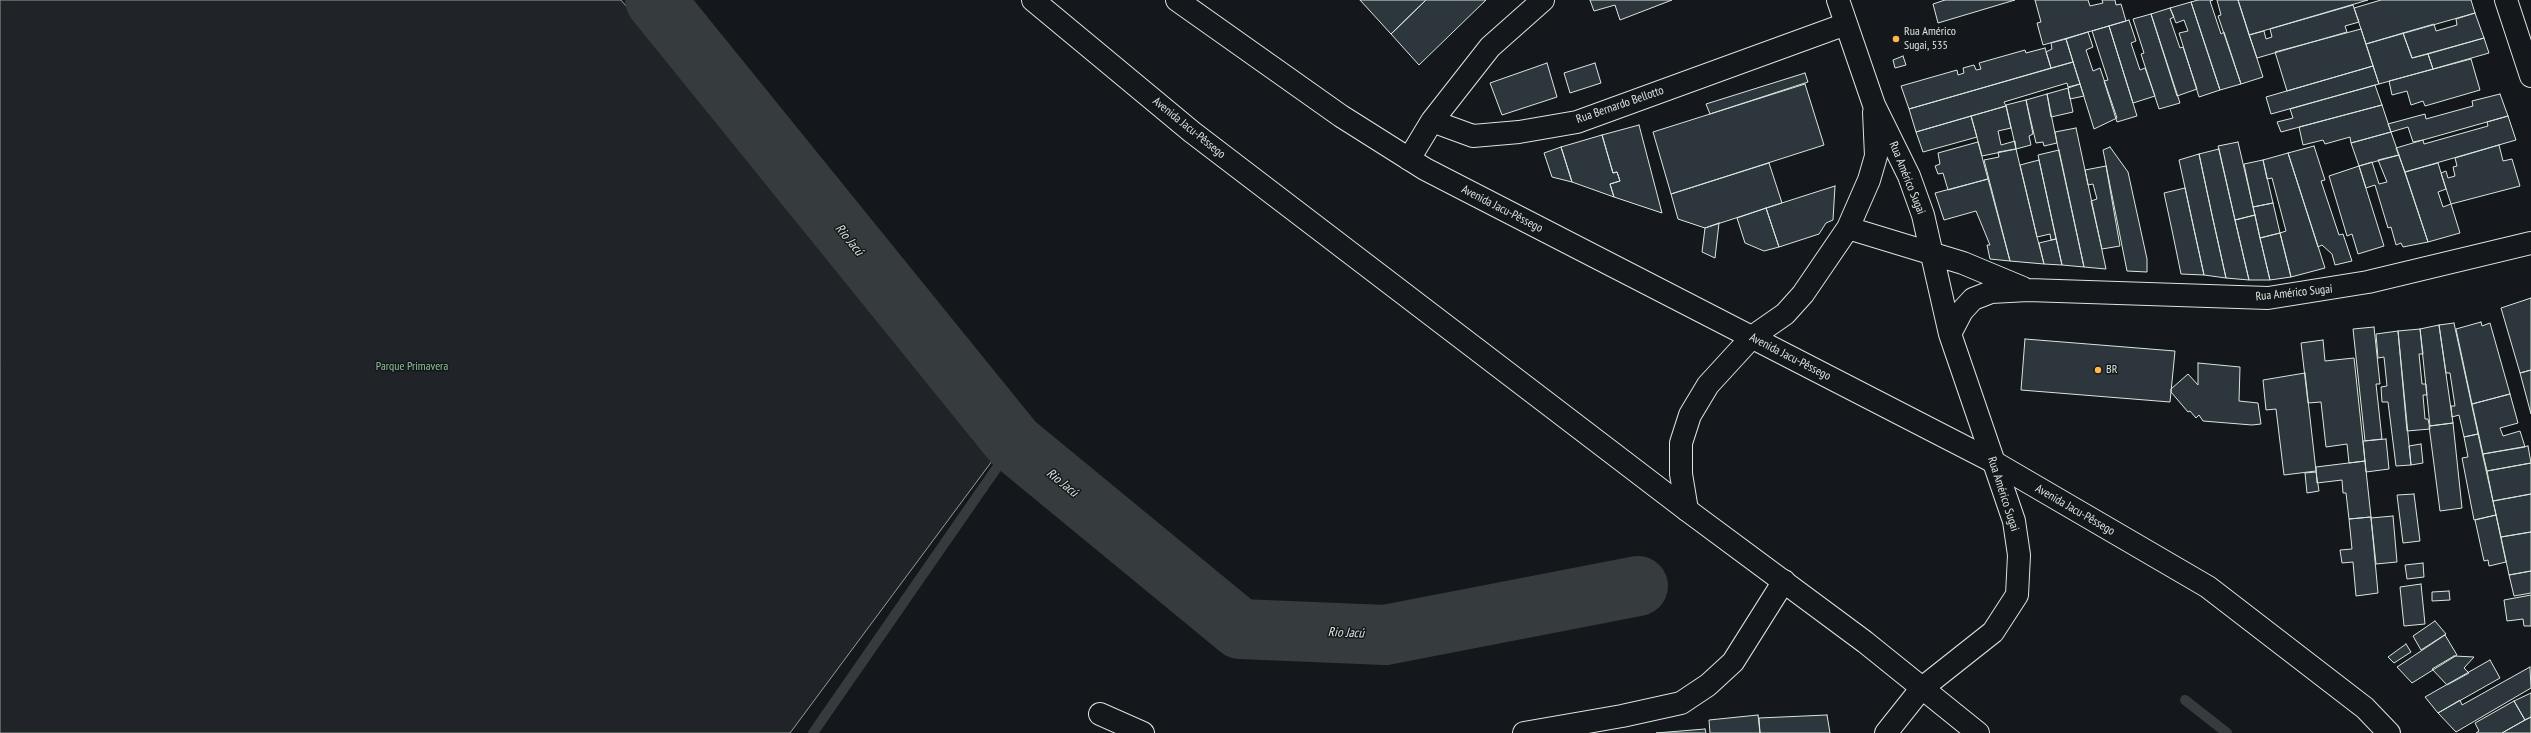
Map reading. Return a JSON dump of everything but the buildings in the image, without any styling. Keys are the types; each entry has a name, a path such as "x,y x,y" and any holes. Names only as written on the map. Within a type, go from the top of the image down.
{"main road":[{"name":"Avenida Jacu-Pêssego","path":"1033,0 1192,132 1687,510 1865,642 1921,689 1978,733"},
{"name":"Avenida Jacu-Pêssego","path":"1177,0 1341,116 1409,159 1992,461 2208,588 2365,708 2389,733"},
{"path":"1409,159 1432,121 1490,48 1543,0"},
{"name":"Rua Américo Sugai","path":"1838,0 1874,105 1909,176 1933,254 1950,334 1992,461 2014,521 2019,555 2017,595 1993,632 1921,689 1886,733"},
{"path":"2506,0 2531,76"},
{"name":"Rua Bernardo Bellotto","path":"1432,121 1473,136 1519,132 1577,122 1846,24"},
{"name":"Rua Américo Sugai","path":"1687,510 1681,474 1681,443 1690,415 1708,385 1752,337 1785,314 1803,294 1848,228 1869,180 1876,156 1874,105"},
{"name":"Rua Américo Sugai","path":"1848,228 1963,263 2028,290"},
{"name":"Rua Américo Sugai","path":"1950,334 1962,310 1973,299 1991,292 2028,290 2268,298 2368,282 2531,243"},
{"path":"1524,733 1622,716 1681,703 1708,685 1733,662 1784,581"},
{"path":"1100,714 1143,733"}],"green space":[{"name":"Parque Primavera","path":"0,0 621,0 998,453 790,733 0,733"}],"waterway":[{"name":"Rio Jacú","path":"655,0 1014,443 1240,629 1385,635 1638,586"},
{"path":"813,733 1014,443"},
{"path":"2185,700 2227,733"}],"place":[{"name":"Rua Américo Sugai, 535","path":"1896,39"},
{"name":"BR","path":"2098,370"}]}
